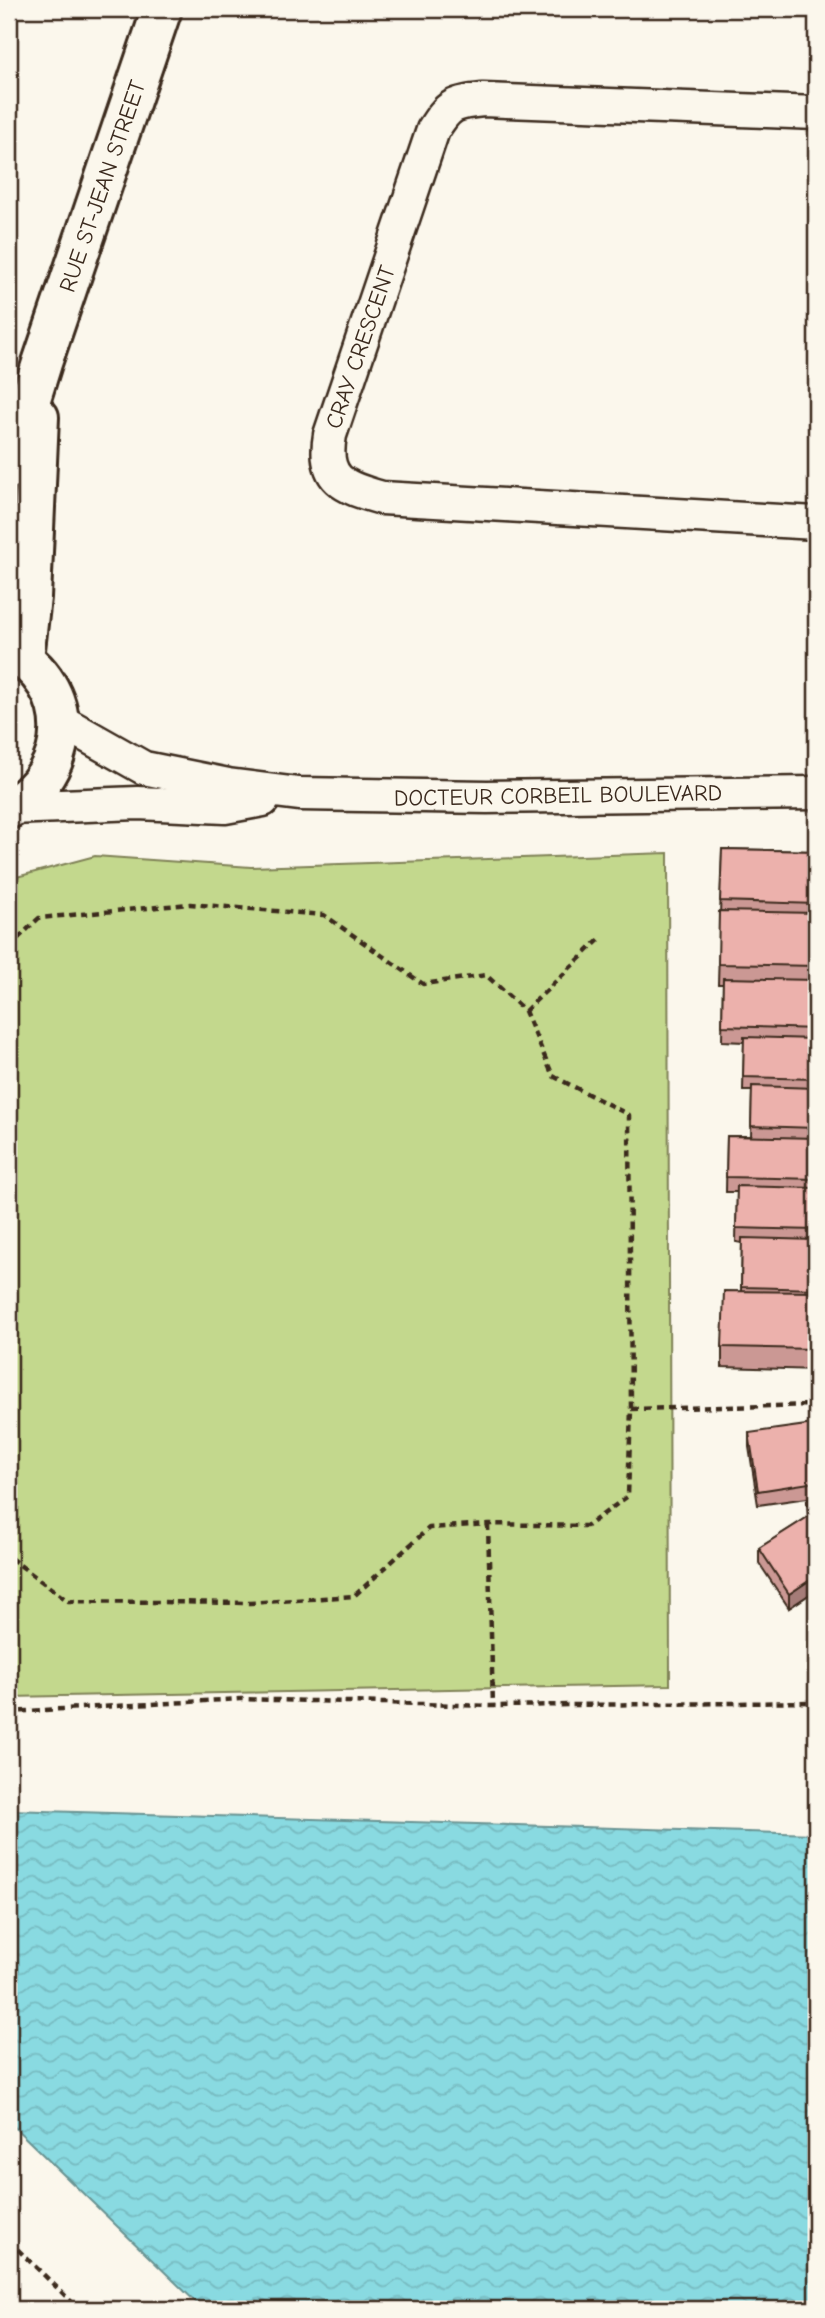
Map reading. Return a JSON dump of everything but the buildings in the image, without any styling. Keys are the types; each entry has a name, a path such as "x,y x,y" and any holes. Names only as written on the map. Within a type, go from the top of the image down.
{"main road":[{"name":"RUE ST-JEAN STREET","path":"9,470 42,363 162,9"},
{"name":"RUE ST-JEAN STREET","path":"10,808 33,793 49,772 58,746 59,720 53,696 41,675 16,654 30,597 42,363"}],"street":[{"name":"CRAY CRESCENT","path":"816,113 483,100 458,103 444,113 433,130 330,435 327,453 330,469 341,482 359,492 382,498 816,523"},
{"name":"DOCTEUR CORBEIL BOULEVARD","path":"59,720 144,768 228,786 299,794 487,797 816,793"},
{"name":"DOCTEUR CORBEIL BOULEVARD","path":"10,808 138,803 225,807 299,794"}],"path":[{"path":"9,947 39,918 190,904 324,915 423,984 485,975 525,1011 553,1076 629,1115 631,1409 628,1496 587,1526 488,1524 429,1528 354,1596 250,1602 68,1601 9,1558"},
{"path":"525,1011 602,937"},
{"path":"631,1409 816,1405"},
{"path":"488,1524 493,1706"},
{"path":"9,1712 242,1699 493,1706 816,1702"},
{"path":"9,2241 79,2309"}],"green space":[{"path":"668,853 670,1685 9,1697 9,879 95,856 251,867"}],"water":[{"path":"9,1810 816,1834 816,2309 203,2309 9,2122"}]}
